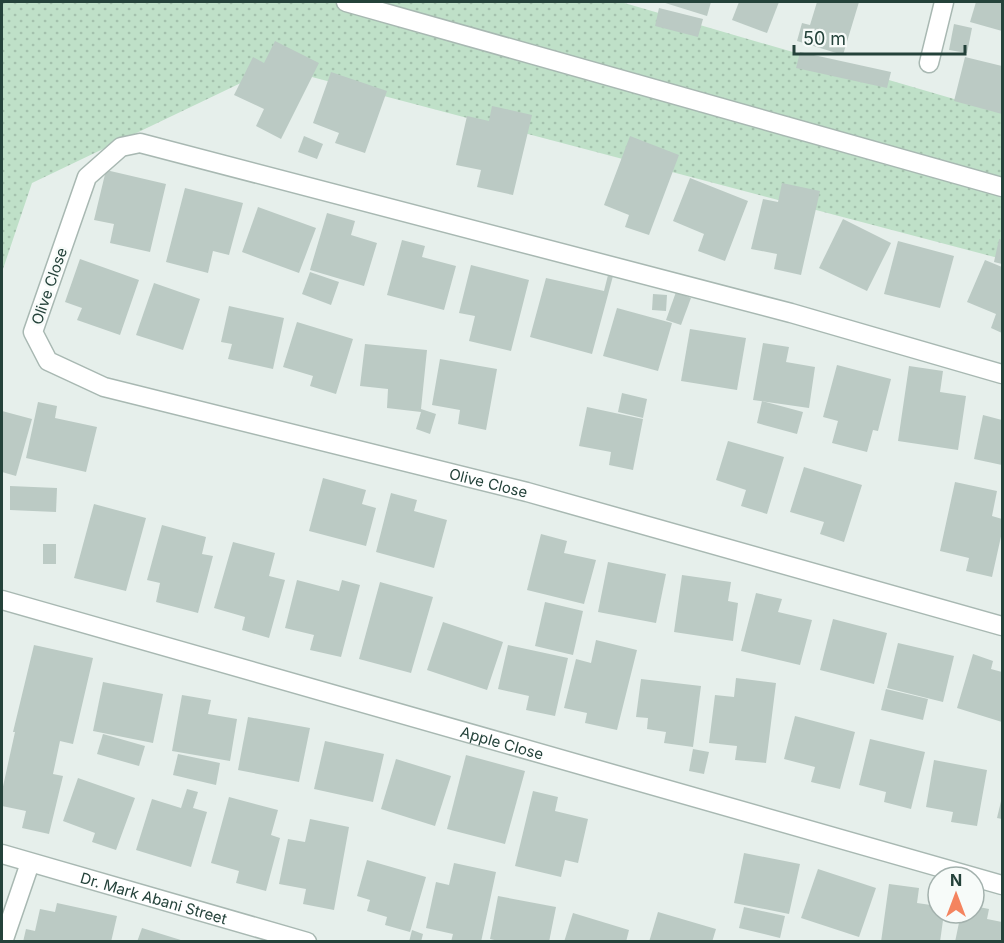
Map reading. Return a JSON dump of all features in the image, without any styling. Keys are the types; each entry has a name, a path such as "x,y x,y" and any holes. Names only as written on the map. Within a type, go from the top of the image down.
{"street":[{"path":"346,2 1002,186"},
{"path":"929,63 944,2"},
{"name":"Olive Close","path":"1002,374 791,313 140,143 121,147 87,177 33,332 48,361 104,387 527,492 1002,626"},
{"name":"Apple Close","path":"2,600 1002,885"},
{"name":"Dr. Mark Abani Street","path":"2,854 259,935 307,942"},
{"path":"3,942 30,863"}],"green space":[{"path":"2,2 621,2 1002,113 1002,259 274,67 32,183 2,272"}],"building":[{"path":"662,2 711,2 707,16"},
{"path":"739,2 779,2 767,33 732,20"},
{"path":"817,2 859,2 843,55 797,41 802,23 810,25"},
{"path":"976,2 1002,2 1002,31 970,22"},
{"path":"659,8 703,19 698,37 655,26"},
{"path":"954,24 972,28 967,53 949,50"},
{"path":"275,41 319,63 281,139 256,126 264,109 234,95 253,57 264,63"},
{"path":"800,52 891,72 887,88 796,68"},
{"path":"965,57 1002,66 1002,114 954,101"},
{"path":"331,72 387,91 365,153 335,143 339,133 313,123"},
{"path":"492,106 532,115 513,195 477,187 481,170 456,165 467,116 489,121"},
{"path":"304,136 323,144 317,159 298,152"},
{"path":"630,136 679,155 649,235 625,227 629,215 604,205"},
{"path":"106,170 166,184 150,252 110,243 114,224 94,220"},
{"path":"690,178 748,201 725,261 698,251 704,234 673,221"},
{"path":"782,183 820,191 801,275 774,269 777,254 751,249 763,199 778,202"},
{"path":"185,188 243,203 229,255 213,251 208,273 166,262"},
{"path":"258,207 316,228 299,273 242,252"},
{"path":"327,213 355,221 351,235 377,243 364,286 310,270"},
{"path":"843,219 891,243 867,291 819,268"},
{"path":"999,239 1002,240 1002,264 994,262"},
{"path":"402,240 425,246 422,257 456,266 444,310 387,295"},
{"path":"898,241 954,256 940,308 884,294"},
{"path":"80,259 139,280 120,335 77,320 82,308 65,302"},
{"path":"985,260 1002,267 1002,333 991,328 996,314 967,302"},
{"path":"471,265 529,280 511,351 469,341 475,316 459,313"},
{"path":"310,272 339,282 331,305 302,294"},
{"path":"608,275 613,276 592,354 530,337 546,278 604,291"},
{"path":"154,283 200,299 183,350 136,335"},
{"path":"676,292 691,298 681,325 666,320"},
{"path":"653,294 667,295 666,311 652,310"},
{"path":"229,306 284,318 273,369 228,359 232,344 221,342"},
{"path":"617,308 672,323 658,371 603,356"},
{"path":"297,322 353,339 336,394 310,386 313,376 283,367"},
{"path":"690,329 746,338 737,390 681,381"},
{"path":"763,343 789,347 786,362 815,367 809,408 753,400"},
{"path":"365,344 427,350 421,409 436,414 430,434 416,429 421,412 387,408 388,389 360,386"},
{"path":"440,359 497,369 486,430 458,424 460,410 432,405"},
{"path":"837,365 891,379 878,431 873,430 867,452 832,443 838,421 823,417"},
{"path":"909,366 943,371 940,392 966,396 958,450 898,441"},
{"path":"622,393 647,399 643,418 618,412"},
{"path":"762,401 803,412 797,434 757,423"},
{"path":"38,402 57,406 55,418 97,427 86,472 26,458"},
{"path":"587,407 643,419 633,470 609,465 611,452 579,446"},
{"path":"2,411 32,419 16,476 2,472"},
{"path":"983,415 1002,420 1002,465 974,459"},
{"path":"728,441 784,457 767,514 741,506 746,490 716,480"},
{"path":"804,467 862,485 844,542 820,534 824,522 790,512"},
{"path":"323,478 366,490 362,504 376,508 366,546 309,531"},
{"path":"955,482 997,491 992,516 1002,519 1002,532 992,577 966,571 969,558 940,551"},
{"path":"10,486 57,488 56,512 10,510"},
{"path":"391,493 417,500 414,511 447,520 434,568 376,552"},
{"path":"94,504 146,518 126,591 74,578"},
{"path":"162,525 206,537 202,554 213,556 198,613 156,602 160,583 147,580"},
{"path":"541,534 567,541 564,553 596,560 584,604 527,590"},
{"path":"233,542 275,553 269,576 285,580 269,638 242,630 245,617 214,608"},
{"path":"43,544 56,544 56,564 43,564"},
{"path":"608,562 666,574 656,623 598,612"},
{"path":"682,575 731,582 728,601 738,603 733,641 674,632"},
{"path":"297,580 339,591 342,580 360,585 341,657 310,650 314,635 285,628"},
{"path":"380,582 433,597 411,673 359,659"},
{"path":"756,593 782,599 778,612 812,620 800,665 741,651"},
{"path":"545,602 583,611 573,655 535,646"},
{"path":"833,619 887,633 874,684 820,670"},
{"path":"443,622 503,642 487,690 427,670"},
{"path":"596,640 637,650 617,730 585,723 587,713 564,708 576,659 591,663"},
{"path":"898,643 954,656 943,702 887,688"},
{"path":"34,645 93,658 73,744 60,741 53,774 63,776 49,834 22,828 26,811 2,806 2,791 15,732 13,732"},
{"path":"508,645 568,658 555,716 526,710 529,696 498,689"},
{"path":"973,654 993,661 991,669 1002,672 1002,722 957,708"},
{"path":"736,678 776,683 766,763 735,760 737,746 709,743 715,695 734,697"},
{"path":"641,679 701,686 693,747 664,743 666,732 647,729 648,718 636,717"},
{"path":"103,682 163,694 153,743 93,731"},
{"path":"886,689 928,699 923,720 881,710"},
{"path":"182,695 211,700 208,714 237,719 230,761 172,751"},
{"path":"795,716 855,732 840,789 811,782 815,767 784,759"},
{"path":"248,717 310,728 299,782 238,770"},
{"path":"103,734 145,746 139,766 97,754"},
{"path":"870,739 925,752 911,809 884,802 886,792 859,785"},
{"path":"325,741 384,754 373,802 314,789"},
{"path":"693,749 709,752 704,774 689,771"},
{"path":"178,754 220,763 216,785 173,775"},
{"path":"466,755 525,771 505,844 447,829"},
{"path":"396,759 451,776 435,826 381,809"},
{"path":"934,760 987,770 977,826 951,822 953,812 926,807"},
{"path":"78,778 135,798 116,850 92,842 95,833 63,821"},
{"path":"187,789 198,792 193,808 207,812 191,867 136,850 152,799 181,808"},
{"path":"533,791 558,797 555,811 588,819 578,863 565,860 561,877 515,866"},
{"path":"229,797 278,810 271,835 280,838 266,891 236,883 239,871 211,863"},
{"path":"1002,797 1002,819 997,818"},
{"path":"310,819 349,827 334,910 303,904 306,889 279,884 288,839 305,842"},
{"path":"744,853 800,864 789,914 734,903"},
{"path":"367,860 426,877 410,932 385,925 387,917 367,911 370,900 357,896"},
{"path":"454,863 496,872 481,942 451,942 453,934 426,928 436,882 449,885"},
{"path":"818,869 876,888 859,937 801,918"},
{"path":"889,884 919,888 917,903 926,904 926,925 942,925 940,942 881,942"},
{"path":"498,896 556,907 549,942 503,942 490,939"},
{"path":"57,903 117,916 111,942 23,942 26,929 35,931 40,909 55,912"},
{"path":"744,907 785,916 780,938 739,928"},
{"path":"986,908 989,909 987,919 1002,922 1002,942 955,942 959,925 986,925"},
{"path":"658,912 716,929 712,942 649,942"},
{"path":"573,913 629,930 626,942 564,942"},
{"path":"142,928 184,941 184,942 137,942"},
{"path":"412,930 423,934 421,942 409,942"}]}
